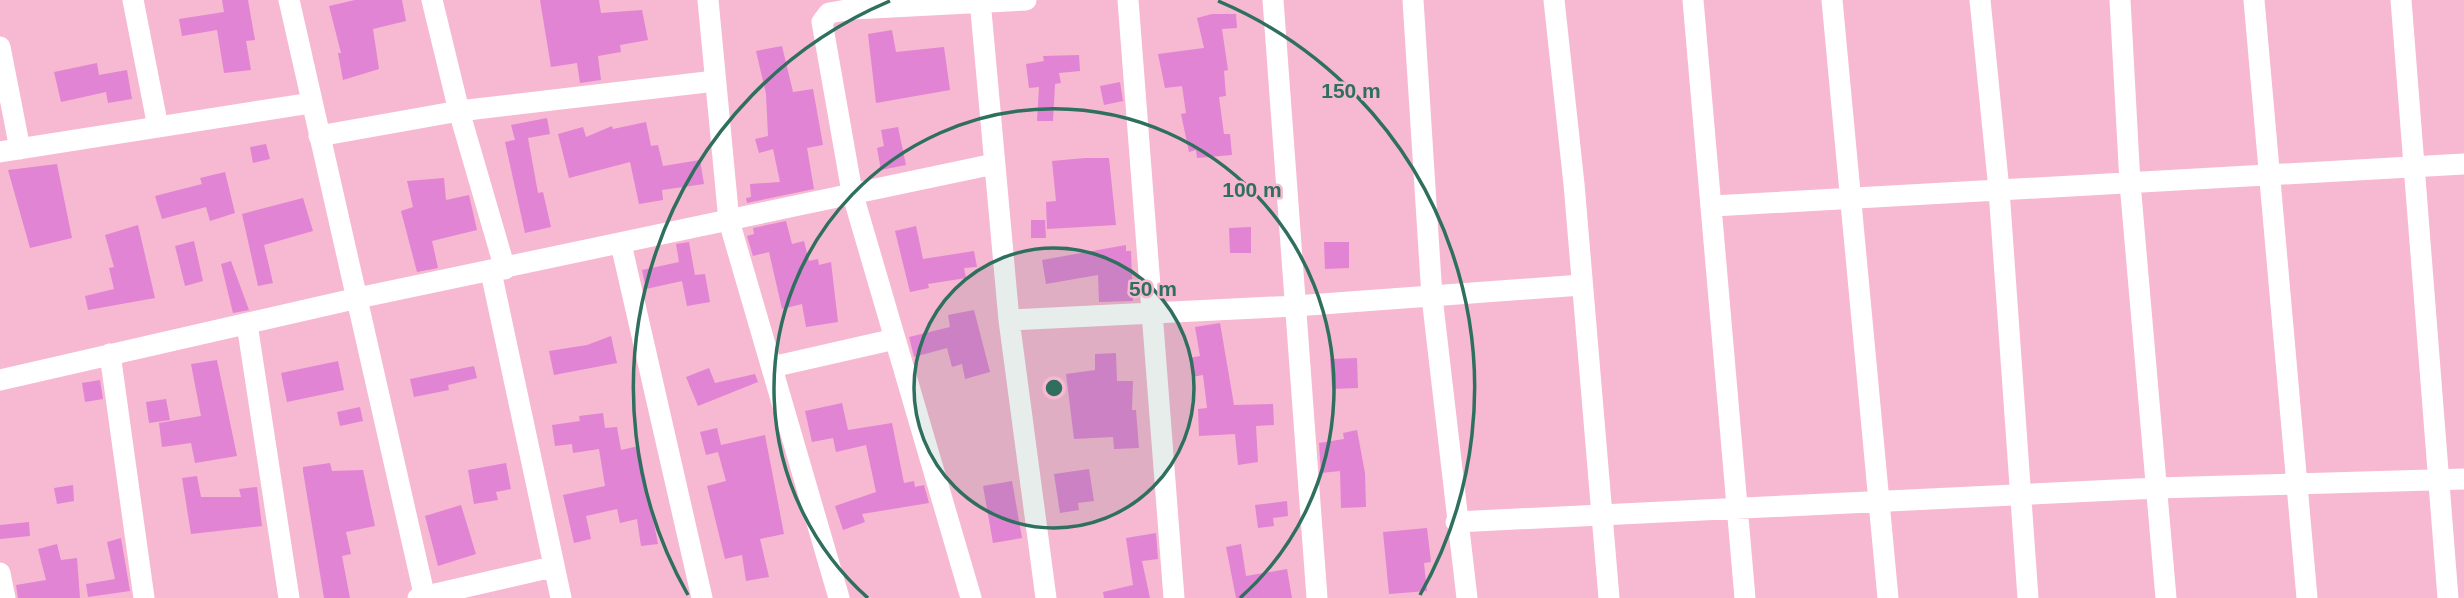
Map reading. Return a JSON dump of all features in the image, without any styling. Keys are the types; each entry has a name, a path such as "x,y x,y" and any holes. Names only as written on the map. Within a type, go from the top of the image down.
{"street":[{"path":"133,0 158,127"},
{"path":"289,0 358,298 422,598 552,566"},
{"path":"432,0 498,271 552,566 561,598"},
{"path":"708,0 729,221 839,598"},
{"path":"971,598 852,192 822,22 830,13 852,5 1026,0"},
{"path":"1128,0 1174,598"},
{"path":"1273,0 1317,598"},
{"path":"1413,0 1432,297 1456,522 1467,598"},
{"path":"1554,0 1574,184 1609,598"},
{"path":"1693,0 1745,598"},
{"path":"1832,0 1888,598"},
{"path":"1980,0 1998,190 2028,598"},
{"path":"2120,0 2130,183 2166,598"},
{"path":"2254,0 2306,598"},
{"path":"2401,0 2448,598"},
{"path":"980,2 1009,320 1046,598"},
{"path":"0,47 10,151 311,103"},
{"path":"319,136 459,111 715,81"},
{"path":"0,380 358,298 498,271 852,192 994,164"},
{"path":"1713,206 2464,164"},
{"path":"621,244 702,598"},
{"path":"1009,320 1295,306 1581,285"},
{"path":"247,324 289,598"},
{"path":"772,367 895,339"},
{"path":"110,354 144,598"},
{"path":"1456,522 2020,497 2157,488 2464,479"},
{"path":"0,573 5,598"}],"building":[{"path":"222,0 248,0 255,40 246,41 251,70 224,73 217,30 182,36 179,19 224,12"},
{"path":"355,0 402,0 406,21 373,29 379,69 343,80 338,53 341,53 329,6"},
{"path":"540,0 599,0 601,13 642,10 648,40 620,45 621,52 598,56 601,80 580,83 577,63 551,67"},
{"path":"1212,14 1236,14 1237,28 1222,29 1228,70 1224,71 1226,96 1219,97 1224,134 1230,134 1232,155 1197,158 1196,150 1189,152 1181,114 1186,113 1182,86 1165,88 1158,54 1204,48 1197,18"},
{"path":"892,30 896,52 944,47 950,90 876,103 868,34"},
{"path":"782,46 793,92 813,89 823,145 807,148 814,189 747,203 746,198 751,197 750,184 780,182 773,149 759,153 755,139 768,136 766,94 756,51"},
{"path":"1079,55 1080,71 1059,73 1061,83 1055,84 1053,121 1037,121 1039,87 1029,88 1026,64 1044,61 1043,56"},
{"path":"97,63 99,75 127,70 132,99 108,103 106,92 61,102 54,72"},
{"path":"1120,82 1123,101 1104,105 1100,86"},
{"path":"547,118 550,134 528,138 538,193 543,192 551,227 525,233 505,142 515,140 511,125"},
{"path":"646,122 651,146 658,145 663,166 700,160 704,184 662,190 663,200 639,204 630,162 569,178 558,134 583,127 586,137 612,126 613,129"},
{"path":"898,127 906,165 881,170 877,148 884,146 881,130"},
{"path":"266,144 270,159 253,163 250,147"},
{"path":"1109,158 1116,225 1047,229 1046,202 1056,201 1052,161"},
{"path":"57,164 72,238 30,248 8,170"},
{"path":"225,172 235,213 210,221 206,207 162,219 155,196 202,184 200,178"},
{"path":"444,178 446,200 469,195 477,230 432,241 438,268 417,272 401,211 413,207 407,181"},
{"path":"303,198 313,231 264,245 273,283 258,286 242,214"},
{"path":"1031,220 1045,220 1046,238 1031,238"},
{"path":"786,221 792,244 804,241 809,261 818,259 819,265 831,262 838,322 806,327 802,304 782,309 769,252 753,256 747,236 754,234 753,228"},
{"path":"138,225 155,298 88,310 85,296 114,289 109,268 114,267 105,235"},
{"path":"916,226 923,259 974,251 977,267 964,268 966,278 928,284 929,288 910,292 895,231"},
{"path":"1251,227 1251,253 1230,253 1229,228"},
{"path":"194,241 203,281 185,286 175,246"},
{"path":"689,242 695,275 705,274 710,302 687,306 682,281 646,289 642,270 679,262 676,244"},
{"path":"1324,242 1349,242 1349,268 1325,269"},
{"path":"1126,245 1126,251 1131,251 1133,301 1099,302 1098,275 1046,284 1042,260"},
{"path":"231,261 249,310 233,313 221,264"},
{"path":"974,310 990,372 965,379 962,364 952,367 947,348 914,357 909,337 950,327 948,315"},
{"path":"1220,323 1234,405 1273,404 1274,425 1256,426 1258,462 1238,465 1235,434 1199,436 1198,409 1207,408 1203,375 1192,377 1189,358 1200,356 1195,327"},
{"path":"611,336 617,363 554,375 549,351 587,345"},
{"path":"1116,353 1117,381 1133,381 1132,410 1136,410 1139,448 1114,449 1113,437 1074,439 1066,374 1095,370 1095,354"},
{"path":"1357,358 1358,388 1332,389 1330,359"},
{"path":"217,360 237,456 195,463 191,443 162,447 159,423 201,416 191,364"},
{"path":"338,361 344,390 287,402 281,373"},
{"path":"474,366 477,378 448,385 449,390 414,397 410,379"},
{"path":"709,368 715,383 755,374 758,382 698,406 686,377"},
{"path":"100,380 103,399 85,402 82,383"},
{"path":"166,399 170,420 149,423 146,402"},
{"path":"842,403 848,430 892,423 904,483 914,481 915,487 924,485 929,503 862,514 865,522 843,530 835,506 876,492 866,445 836,452 833,438 812,442 805,411"},
{"path":"360,407 363,421 340,426 337,412"},
{"path":"603,413 605,428 617,427 621,450 639,446 658,544 641,546 637,519 620,523 617,509 586,516 591,539 574,543 563,495 605,486 599,449 573,453 572,444 555,446 552,425 580,421 579,416"},
{"path":"717,428 721,445 765,435 784,534 760,539 769,577 746,581 742,555 725,559 707,486 726,481 718,452 706,455 700,432"},
{"path":"1357,430 1365,473 1366,507 1341,508 1340,471 1321,473 1319,443 1344,439 1343,433"},
{"path":"330,463 332,471 363,470 375,526 346,532 351,554 342,556 350,598 324,598 303,471 303,467"},
{"path":"506,463 511,489 496,492 498,500 474,504 468,470"},
{"path":"1089,469 1094,501 1078,503 1079,510 1060,513 1054,474"},
{"path":"197,476 201,497 241,497 239,489 257,487 262,526 191,534 182,478"},
{"path":"1012,481 1022,538 993,543 983,486"},
{"path":"73,485 74,501 57,504 54,488"},
{"path":"1287,501 1288,516 1273,518 1274,526 1258,528 1255,505"},
{"path":"461,505 476,554 438,566 425,516"},
{"path":"29,522 30,536 0,539 0,525"},
{"path":"1427,528 1431,562 1424,563 1427,591 1389,594 1383,532"},
{"path":"1156,533 1158,559 1142,561 1150,598 1104,598 1103,592 1133,585 1126,538"},
{"path":"121,538 130,591 88,597 86,584 115,579 107,542"},
{"path":"57,544 61,560 77,558 80,598 18,598 16,585 46,580 38,549"},
{"path":"1241,544 1246,576 1287,569 1292,598 1236,598 1226,547"}]}
